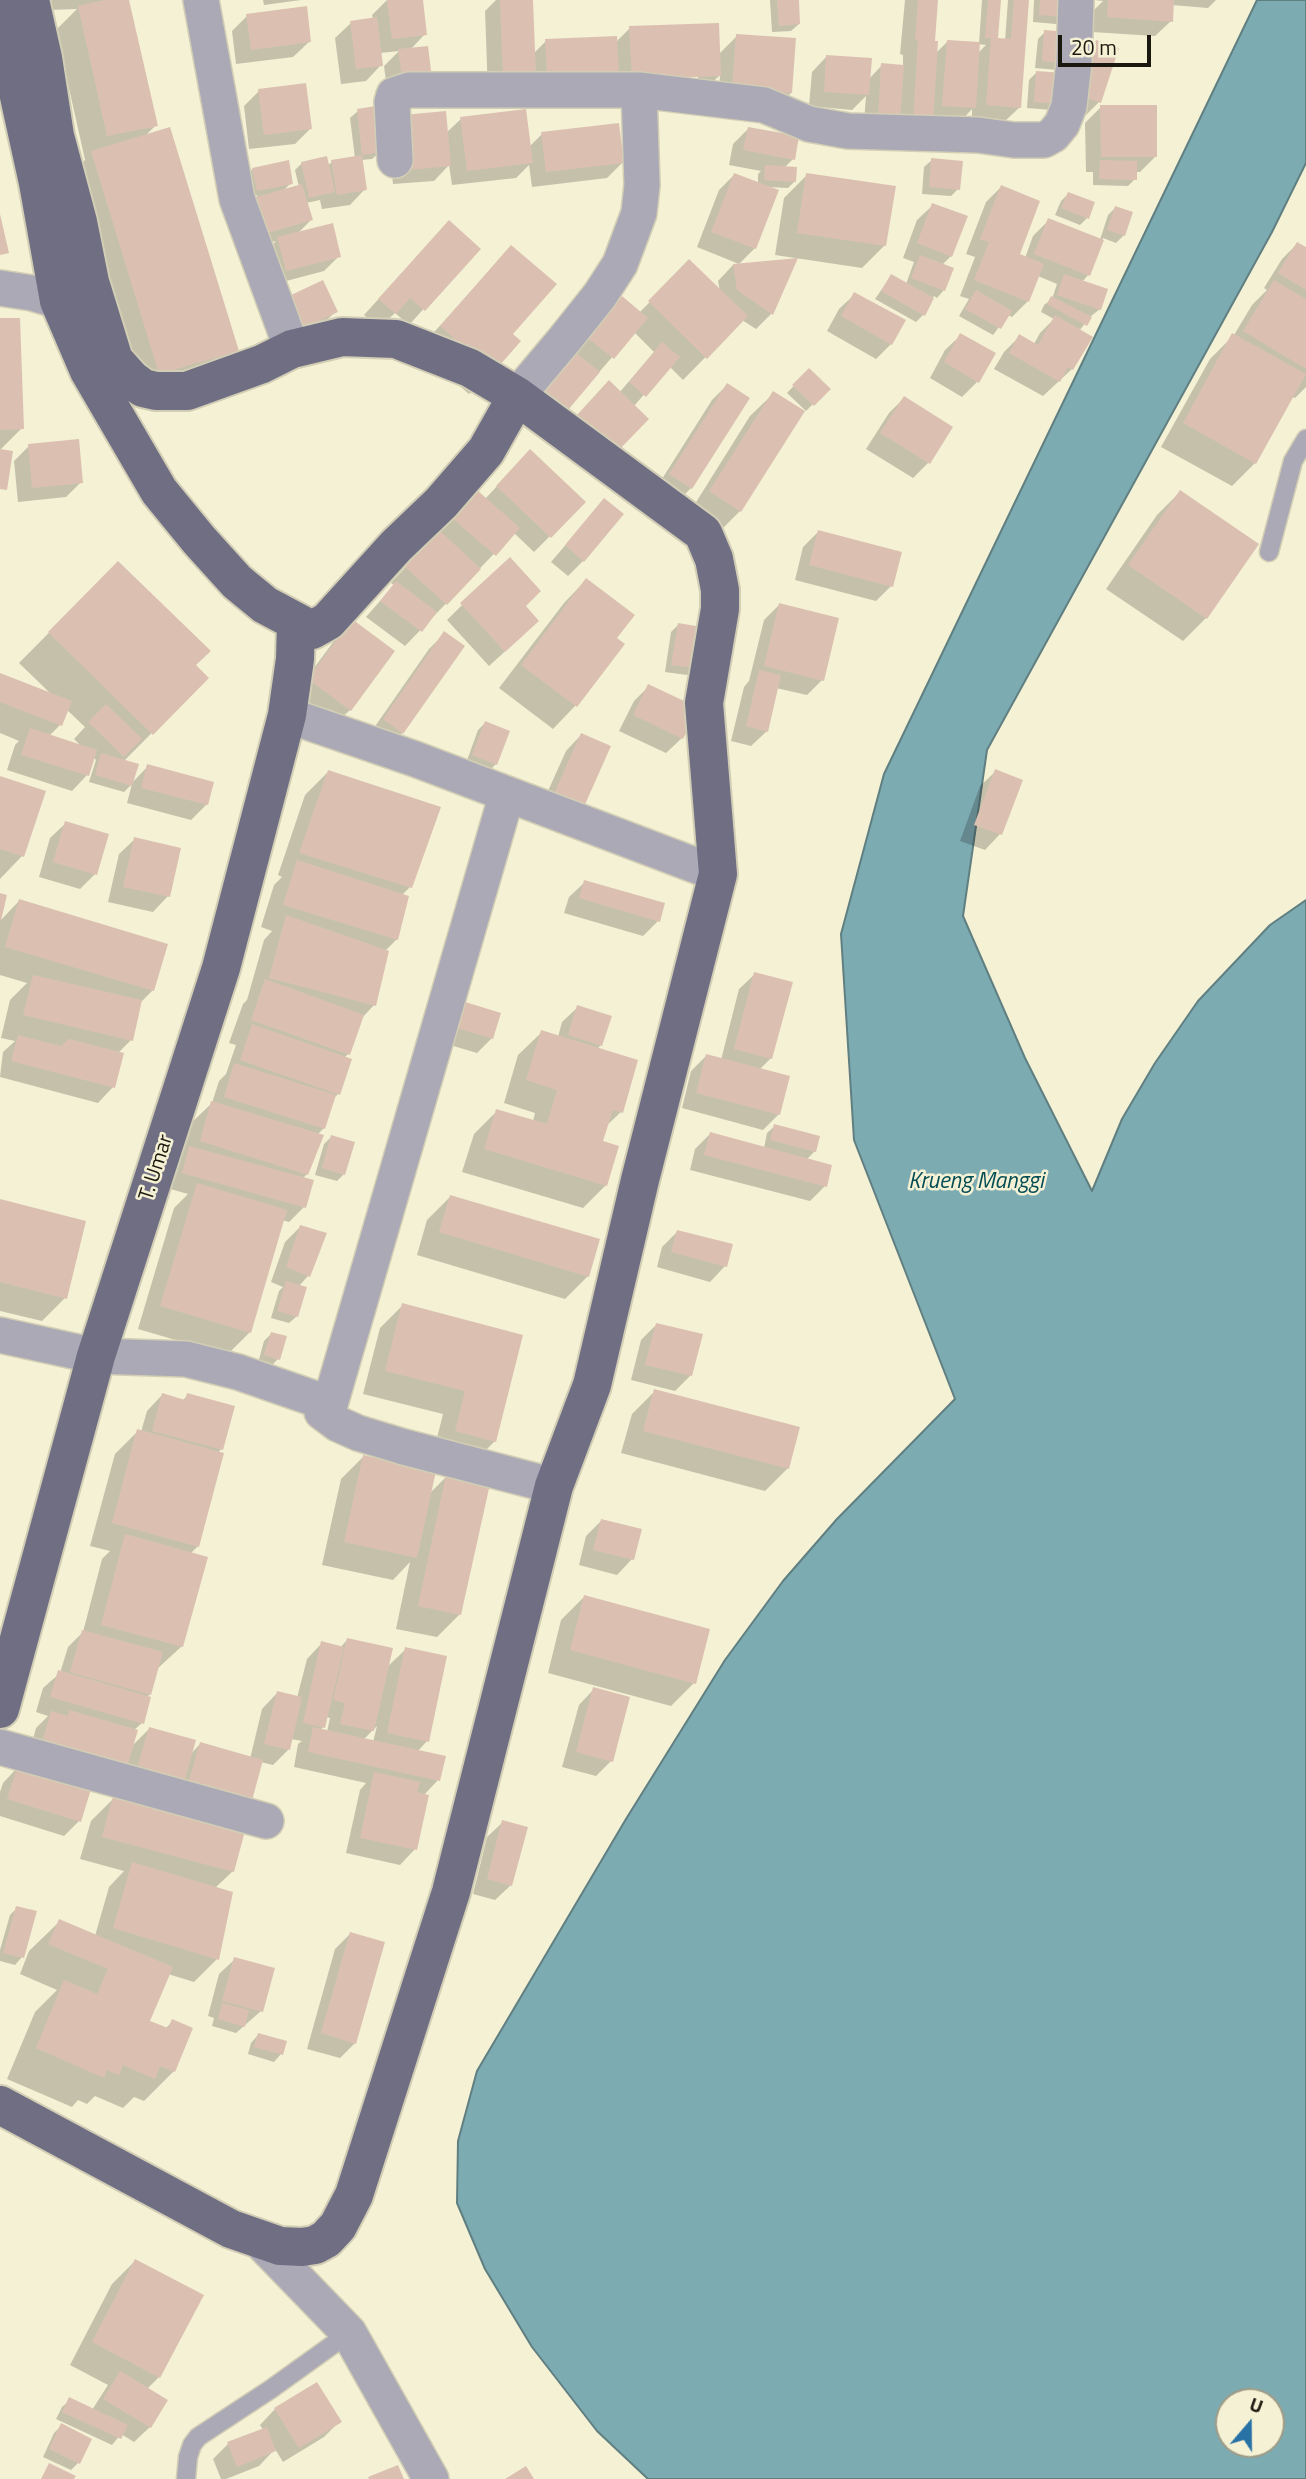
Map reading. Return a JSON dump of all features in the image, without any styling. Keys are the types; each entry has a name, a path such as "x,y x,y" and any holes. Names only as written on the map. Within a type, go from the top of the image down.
{"main road":[{"path":"0,2105 231,2229 280,2246 302,2247 326,2239 338,2226 354,2194 451,1892 554,1486 592,1385 640,1180 718,874 704,703 720,590 709,544 703,533 517,396 470,368 396,339 342,337 292,349 262,364 187,391 167,393 143,388 122,372 108,347 90,282 78,222 55,136 43,58 30,0"},
{"path":"0,10 38,183 59,301 89,371 159,491 237,582 265,606 312,630 328,621 396,545 441,503 486,450 517,396"},
{"name":"T. Umar","path":"0,1709 96,1356 221,968 287,715 295,659 296,624"}],"street":[{"path":"209,0 201,0 237,199 292,349"},
{"path":"395,160 391,107 398,92 639,90 764,105 809,124 848,131 1044,140 1053,135 1062,124 1069,106 1076,0"},
{"path":"517,396 600,295 620,264 639,213 642,186 639,90"},
{"path":"0,288 59,301"},
{"path":"287,715 718,874"},
{"path":"507,794 330,1404 322,1412 338,1424 358,1433 554,1486"},
{"path":"0,1335 96,1356 186,1359 260,1378 330,1404"},
{"path":"0,1747 266,1821"},
{"path":"257,2238 349,2333 431,2479"}],"lane":[{"path":"1269,552 1293,461 1306,439"},
{"path":"187,2479 191,2445 198,2437 349,2333"}],"water":[{"name":"Krueng Manggi","path":"1257,0 1306,0 1306,163 1272,232 987,750 963,916 1025,1058 1092,1191 1122,1119 1155,1063 1198,1001 1270,925 1306,900 1306,2479 648,2479 597,2431 532,2347 485,2269 457,2203 458,2141 477,2071 626,1819 725,1660 783,1581 837,1519 955,1399 854,1140 841,934 884,774"}],"building":[{"path":"105,0 129,0 158,126 107,136 78,6"},
{"path":"387,0 423,0 427,35 392,39"},
{"path":"500,0 533,0 536,77 503,79"},
{"path":"777,0 799,0 800,24 779,26"},
{"path":"918,0 938,0 933,125 913,123"},
{"path":"988,0 1001,0 998,38 1011,39 1014,0 1029,0 1021,108 986,105 991,38 985,38"},
{"path":"1040,0 1066,0 1065,17 1039,15"},
{"path":"1108,0 1174,0 1173,22 1107,17"},
{"path":"307,6 311,42 251,50 246,14"},
{"path":"377,17 383,66 356,69 350,21"},
{"path":"719,23 721,76 632,79 629,26"},
{"path":"1044,30 1069,32 1067,64 1042,61"},
{"path":"736,34 796,38 792,93 732,89"},
{"path":"617,36 619,76 547,79 545,39"},
{"path":"947,40 980,42 976,108 942,106"},
{"path":"1096,40 1119,48 1101,103 1078,95"},
{"path":"428,46 433,87 404,90 398,49"},
{"path":"826,55 872,58 869,95 824,92"},
{"path":"881,63 904,65 900,122 878,120"},
{"path":"1036,71 1064,73 1061,104 1034,102"},
{"path":"306,83 312,129 264,135 258,89"},
{"path":"1100,105 1157,105 1157,157 1101,157"},
{"path":"376,106 382,152 362,155 357,109"},
{"path":"526,109 533,163 467,171 460,117"},
{"path":"446,111 451,166 408,170 403,115"},
{"path":"619,123 624,163 546,172 541,132"},
{"path":"170,127 239,351 159,374 91,151"},
{"path":"748,127 799,136 795,160 743,150"},
{"path":"362,155 367,190 337,195 331,160"},
{"path":"327,156 335,192 309,198 301,162"},
{"path":"931,158 963,161 960,190 929,187"},
{"path":"289,160 293,184 257,191 252,168"},
{"path":"1100,160 1137,161 1137,180 1099,179"},
{"path":"765,165 797,167 796,182 764,180"},
{"path":"734,173 779,190 756,249 711,232"},
{"path":"806,173 896,186 886,246 797,233"},
{"path":"302,184 313,220 264,234 253,198"},
{"path":"1001,185 1040,201 1020,254 1044,264 1029,302 974,280 989,242 980,239"},
{"path":"1068,192 1095,202 1089,219 1061,208"},
{"path":"932,203 968,216 952,257 917,243"},
{"path":"1115,206 1133,212 1125,236 1107,230"},
{"path":"0,214 9,253 0,255"},
{"path":"1048,218 1104,240 1090,276 1034,254"},
{"path":"449,220 481,249 425,311 410,298 396,314 378,299"},
{"path":"333,223 341,257 286,271 277,237"},
{"path":"1297,242 1306,247 1306,290 1278,273"},
{"path":"511,245 557,284 513,334 521,341 493,373 440,326"},
{"path":"920,255 954,268 945,291 911,278"},
{"path":"798,258 773,315 737,290 733,264"},
{"path":"689,259 748,316 707,359 648,301"},
{"path":"891,274 934,298 925,316 881,291"},
{"path":"1064,274 1108,289 1101,310 1057,295"},
{"path":"323,280 338,312 303,328 289,296"},
{"path":"1274,280 1306,299 1306,369 1243,331"},
{"path":"976,290 1012,311 1001,329 965,309"},
{"path":"854,292 906,320 892,345 841,316"},
{"path":"622,296 648,318 614,359 588,338"},
{"path":"1051,296 1092,317 1087,326 1047,304"},
{"path":"1055,315 1093,337 1073,370 1068,367 1060,382 1009,353 1019,334 1038,345"},
{"path":"0,318 20,318 24,429 0,430"},
{"path":"960,333 996,353 979,383 944,362"},
{"path":"1232,333 1306,374 1256,464 1183,423"},
{"path":"662,342 680,357 646,397 629,382"},
{"path":"576,353 600,372 568,410 545,390"},
{"path":"809,368 831,389 814,406 792,385"},
{"path":"609,380 649,419 616,453 577,415"},
{"path":"727,383 750,398 692,489 669,474"},
{"path":"773,391 805,411 741,512 709,491"},
{"path":"904,396 953,427 930,464 880,433"},
{"path":"79,439 83,483 32,488 28,444"},
{"path":"0,449 13,451 7,490 0,489"},
{"path":"530,449 586,502 551,538 496,486"},
{"path":"477,490 520,528 496,556 452,518"},
{"path":"1180,490 1259,544 1207,619 1128,565"},
{"path":"604,498 624,514 584,562 565,545"},
{"path":"439,530 481,569 447,605 405,567"},
{"path":"818,530 902,552 893,587 809,565"},
{"path":"510,557 541,591 526,606 539,621 505,652 460,603"},
{"path":"118,561 211,651 196,665 209,678 153,735 48,632"},
{"path":"586,578 635,615 617,638 625,644 577,707 521,665"},
{"path":"396,581 437,612 422,632 380,601"},
{"path":"779,603 839,618 824,681 764,666"},
{"path":"352,619 395,651 351,711 308,679"},
{"path":"678,623 702,627 696,668 671,665"},
{"path":"444,631 465,646 403,734 383,719"},
{"path":"759,670 781,675 768,732 746,726"},
{"path":"0,673 72,701 62,726 0,702"},
{"path":"648,684 699,708 683,739 633,715"},
{"path":"106,704 142,739 124,757 88,722"},
{"path":"485,721 510,731 497,765 472,755"},
{"path":"30,728 97,750 89,776 21,755"},
{"path":"581,733 611,746 583,809 553,796"},
{"path":"101,753 139,764 132,786 95,775"},
{"path":"147,764 214,782 208,805 141,788"},
{"path":"995,769 1023,780 1002,835 974,825"},
{"path":"328,770 441,807 412,888 299,853"},
{"path":"0,776 46,791 24,857 0,849"},
{"path":"65,821 109,834 97,875 53,862"},
{"path":"134,837 181,848 170,897 123,887"},
{"path":"297,860 409,896 398,940 283,905"},
{"path":"584,880 665,903 660,922 579,898"},
{"path":"0,893 7,895 1,921 0,921"},
{"path":"19,899 168,944 154,991 5,947"},
{"path":"286,915 389,951 376,1006 269,978"},
{"path":"754,972 793,982 772,1059 734,1049"},
{"path":"33,975 142,1000 133,1041 23,1015"},
{"path":"265,979 364,1015 350,1055 251,1020"},
{"path":"462,1001 501,1013 493,1039 454,1027"},
{"path":"577,1005 612,1016 602,1046 568,1035"},
{"path":"252,1024 352,1059 340,1095 240,1060"},
{"path":"541,1030 638,1060 623,1113 613,1110 603,1141 619,1146 607,1186 484,1149 496,1109 547,1124 557,1090 526,1080"},
{"path":"18,1035 61,1046 69,1039 124,1053 115,1088 11,1061"},
{"path":"706,1054 790,1076 780,1115 696,1093"},
{"path":"234,1063 336,1095 325,1129 224,1097"},
{"path":"211,1101 324,1135 308,1175 200,1141"},
{"path":"774,1124 820,1136 816,1152 770,1140"},
{"path":"710,1132 832,1165 827,1187 704,1155"},
{"path":"331,1135 355,1142 345,1175 322,1168"},
{"path":"189,1146 314,1180 306,1208 182,1173"},
{"path":"197,1183 287,1210 251,1333 160,1306"},
{"path":"450,1195 600,1239 589,1277 439,1232"},
{"path":"0,1199 86,1221 67,1299 0,1282"},
{"path":"300,1225 327,1233 310,1277 286,1267"},
{"path":"677,1230 733,1244 727,1267 671,1252"},
{"path":"286,1281 307,1287 298,1317 277,1311"},
{"path":"402,1303 523,1335 496,1442 455,1431 465,1391 385,1371"},
{"path":"656,1323 703,1334 692,1376 645,1365"},
{"path":"271,1332 287,1336 280,1360 264,1355"},
{"path":"654,1389 800,1427 789,1469 643,1431"},
{"path":"162,1393 185,1400 187,1393 235,1406 223,1450 152,1431"},
{"path":"137,1429 224,1453 199,1547 112,1523"},
{"path":"363,1455 436,1471 417,1558 344,1542"},
{"path":"446,1475 490,1484 461,1615 418,1606"},
{"path":"601,1519 642,1529 634,1560 593,1550"},
{"path":"125,1534 208,1557 183,1647 101,1625"},
{"path":"584,1595 710,1629 696,1684 570,1650"},
{"path":"82,1630 163,1652 151,1695 70,1672"},
{"path":"347,1638 393,1648 374,1731 340,1724 345,1703 333,1700"},
{"path":"321,1641 344,1647 325,1728 303,1723"},
{"path":"405,1647 447,1656 429,1742 387,1733"},
{"path":"58,1670 151,1697 144,1724 50,1697"},
{"path":"593,1687 630,1697 613,1762 576,1752"},
{"path":"277,1691 302,1697 290,1750 264,1744"},
{"path":"69,1710 138,1730 126,1770 56,1749 57,1744 43,1739 51,1711 68,1716"},
{"path":"149,1727 196,1740 182,1790 135,1776"},
{"path":"313,1727 446,1756 440,1781 308,1752"},
{"path":"200,1742 263,1760 250,1808 186,1791"},
{"path":"18,1765 91,1789 81,1822 7,1799"},
{"path":"374,1772 420,1782 417,1792 429,1795 417,1850 360,1838"},
{"path":"113,1796 245,1831 234,1872 102,1837"},
{"path":"502,1820 528,1827 512,1886 487,1879"},
{"path":"132,1862 233,1892 219,1960 113,1928"},
{"path":"16,1906 37,1911 24,1958 3,1953"},
{"path":"59,1919 173,1967 150,2021 168,2028 172,2019 193,2028 175,2072 160,2066 155,2079 123,2065 119,2075 107,2070 104,2078 36,2048 64,1980 97,1994 108,1969 48,1944"},
{"path":"350,1932 385,1942 356,2044 321,2033"},
{"path":"234,1957 275,1968 263,2012 222,2001"},
{"path":"222,2003 249,2010 245,2027 218,2019"},
{"path":"258,2033 287,2041 283,2055 254,2047"},
{"path":"135,2259 204,2295 160,2378 92,2342"},
{"path":"120,2371 168,2400 151,2428 103,2399"},
{"path":"317,2382 342,2422 299,2448 274,2408"},
{"path":"69,2397 128,2425 121,2439 62,2412"},
{"path":"61,2423 92,2439 80,2464 49,2449"},
{"path":"267,2427 276,2451 237,2467 227,2442"},
{"path":"49,2463 76,2476 74,2479 41,2479"},
{"path":"398,2465 404,2479 368,2477"},
{"path":"526,2466 534,2479 505,2479"}]}
